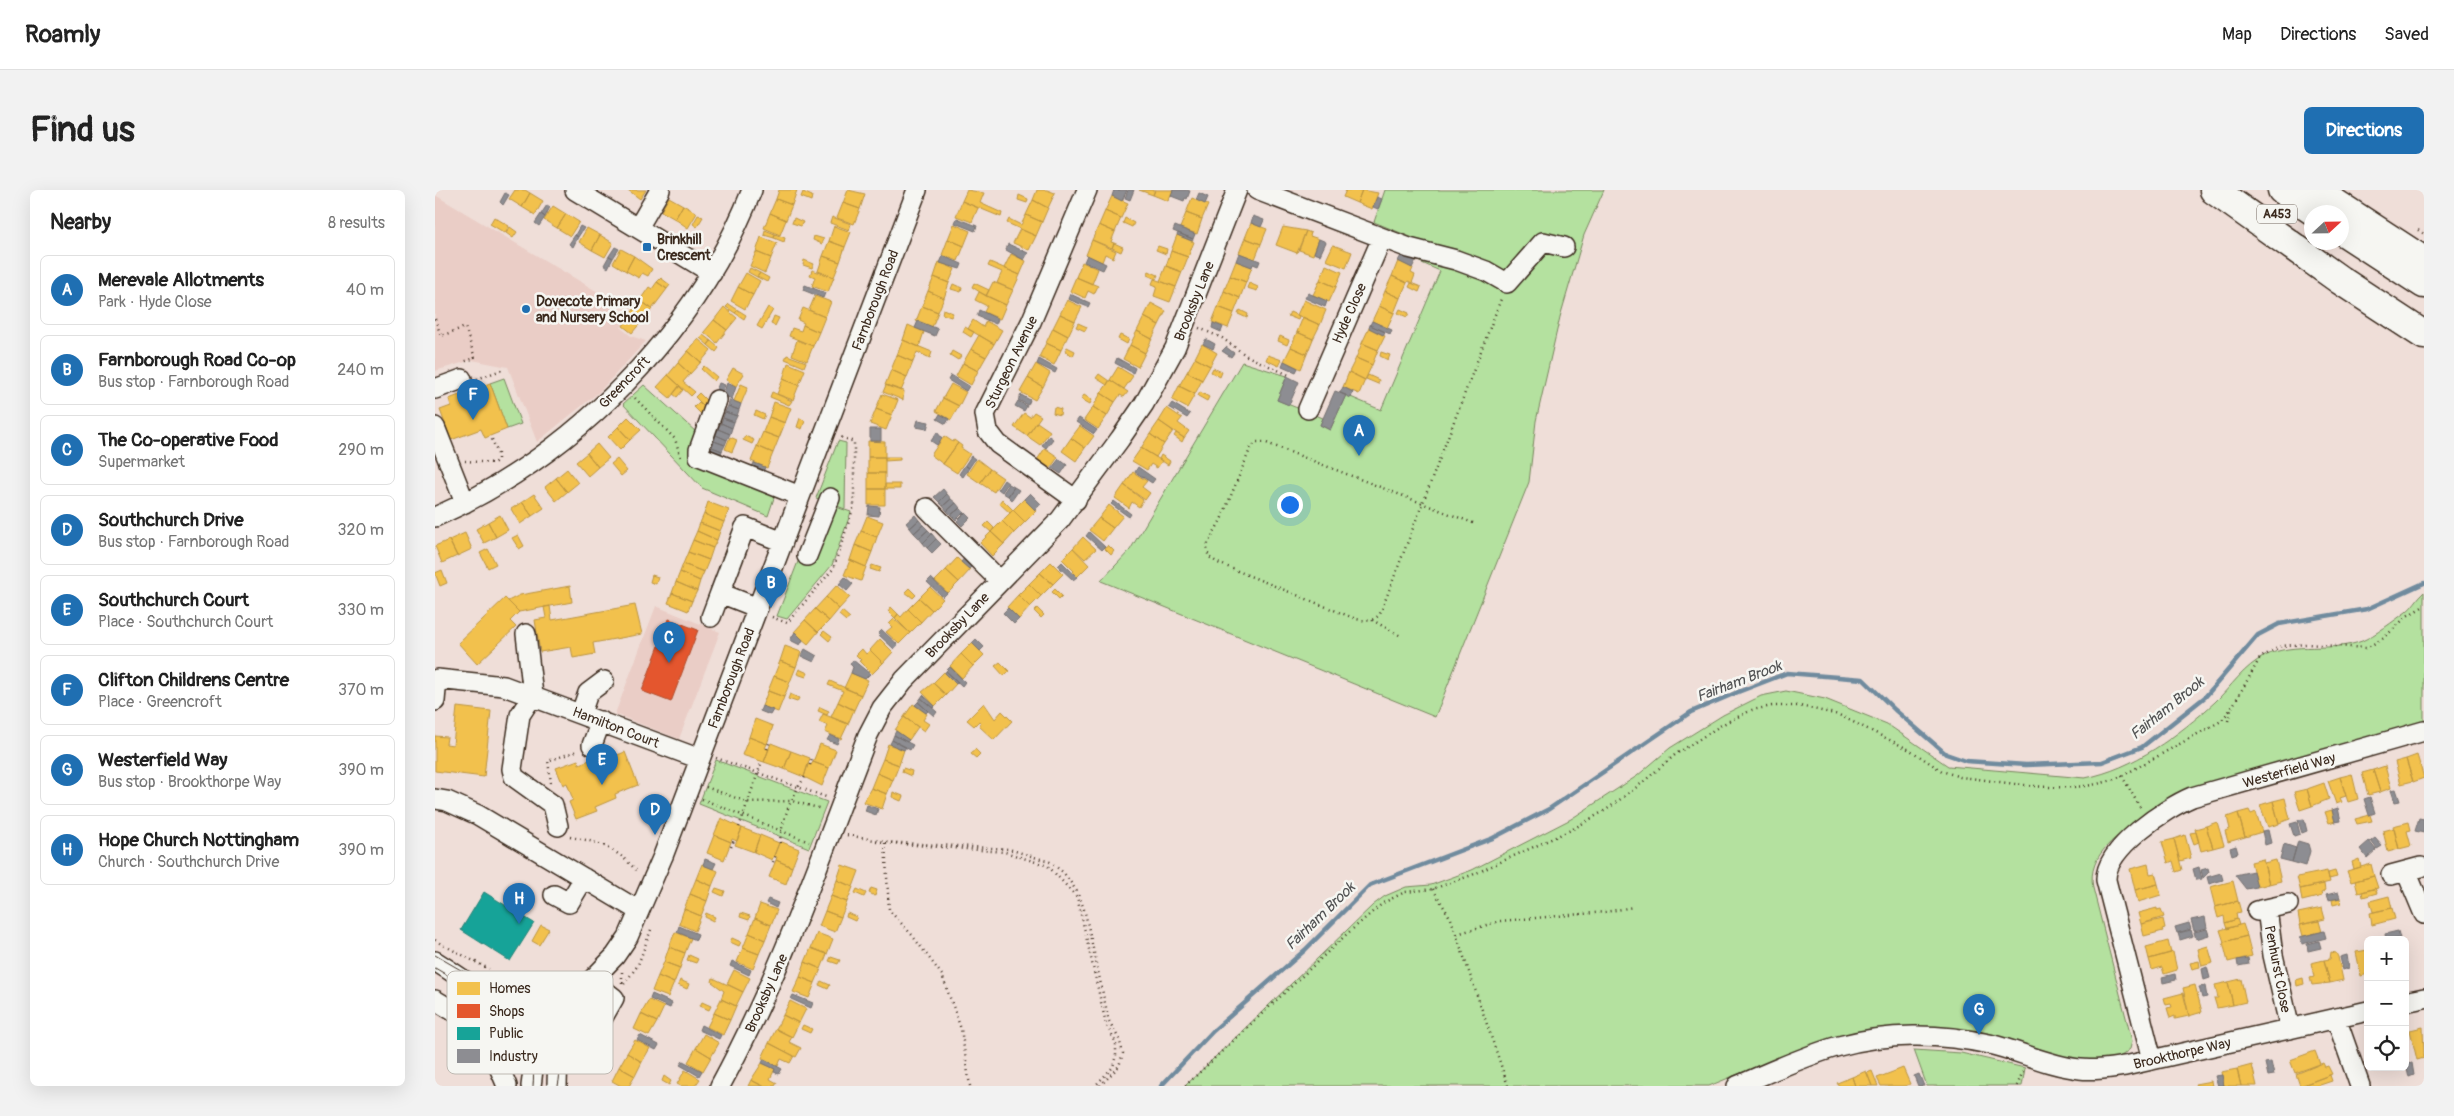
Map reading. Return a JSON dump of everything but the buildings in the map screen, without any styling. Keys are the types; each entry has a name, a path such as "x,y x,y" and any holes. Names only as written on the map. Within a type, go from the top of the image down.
{"highway":[{"path":"2213,190 2340,280 2424,335"},
{"name":"A453","path":"2242,190 2304,233"},
{"name":"A453","path":"2281,190 2304,205"},
{"path":"2315,190 2424,261"},
{"path":"2349,240 2367,261 2424,313"},
{"path":"2339,250 2424,284"}],"street":[{"path":"575,190 712,274"},
{"path":"638,228 660,190"},
{"name":"Greencroft","path":"435,517 465,503 511,476 602,407 668,334 712,274 729,246 752,190"},
{"name":"Farnborough Road","path":"601,971 615,956 628,937 691,782 708,758 758,608 917,190"},
{"name":"Sturgeon Avenue","path":"1076,500 998,444 988,431 985,414 1031,322 1087,190"},
{"name":"Brooksby Lane","path":"720,1086 757,1015 872,728 889,698 1060,520 1144,404 1186,323 1237,190"},
{"path":"1264,191 1409,248 1456,260 1486,271 1507,284 1543,242 1564,246"},
{"name":"Hyde Close","path":"1308,408 1382,238"},
{"path":"435,389 462,379"},
{"path":"717,400 699,450 699,456 800,496"},
{"path":"435,427 465,503"},
{"path":"807,556 830,498"},
{"path":"927,508 1000,581"},
{"path":"793,514 820,524"},
{"path":"711,617 745,527 783,542"},
{"path":"720,593 758,608"},
{"path":"526,634 533,695 520,715 512,770 514,777 553,804 558,826"},
{"path":"435,701 436,679"},
{"name":"Hamilton Court","path":"436,679 504,686 708,758"},
{"path":"581,713 588,693 603,681"},
{"path":"592,745 601,721"},
{"name":"Westerfield Way","path":"2152,1060 2106,874 2111,860 2121,848 2169,808 2191,797 2424,731"},
{"path":"435,799 447,801 478,815 639,911"},
{"path":"2406,871 2424,914"},
{"path":"554,895 569,903 584,878"},
{"name":"Penhurst Close","path":"2288,904 2262,910 2290,1028"},
{"path":"435,961 450,971"},
{"path":"2409,1001 2424,998"},
{"path":"435,1000 447,1007"},
{"name":"Brookthorpe Way","path":"1737,1086 1839,1046 1905,1036 1961,1039 1988,1044 2060,1066 2081,1069 2125,1066 2364,1012"},
{"path":"2335,1018 2360,1086"},
{"path":"502,1074 507,1086"}],"path":[{"path":"1372,620 1380,614 1507,284"},
{"path":"435,319 441,336 465,327 475,358 457,364 463,383 504,370"},
{"path":"1186,323 1222,338 1253,360 1291,376"},
{"path":"450,465 462,461 494,463 498,460 498,454 491,437"},
{"path":"1401,636 1372,620 1356,619 1219,563 1209,557 1207,551 1208,543 1221,520 1251,447 1257,442 1264,442 1473,523"},
{"path":"1185,1086 1348,933 1383,903 1405,892 1433,889 1473,875 1573,829 1606,810 1643,784 1676,754 1723,724 1752,710 1773,706 1800,706 1839,715 1910,750 1942,771 1960,777 2036,785 2082,787 2109,782 2122,776 2221,721 2231,709 2260,658 2281,646 2306,644 2335,648 2366,648 2383,638 2407,616 2424,606"},
{"path":"2228,721 2231,709"},
{"path":"767,749 769,742"},
{"path":"548,762 592,745"},
{"path":"708,758 758,773 797,788 840,808"},
{"path":"810,765 813,758"},
{"path":"739,827 762,761"},
{"path":"2122,776 2150,823"},
{"path":"780,843 781,829 797,788 805,777"},
{"path":"691,782 747,802 792,801 840,808"},
{"path":"701,799 781,829 828,840 1009,849 1050,862 1064,873 1078,893 1085,912 1109,1021 1119,1039 1123,1053 1119,1066 1100,1086"},
{"path":"558,826 562,833 570,837 593,840 610,847 622,855 636,870"},
{"path":"731,847 734,840"},
{"path":"885,843 889,910 942,975 961,1029 970,1086"},
{"path":"885,843 1005,852 1048,866 1069,886 1077,897 1106,1024 1116,1043 1113,1067 1095,1086"},
{"path":"773,862 775,856"},
{"path":"1433,889 1451,919 1457,934 1508,1086"},
{"path":"1457,934 1500,920 1605,912 1633,907"}],"shaded area":[{"name":"Dovecote Primary and Nursery School","path":"435,195 608,298 626,321 621,328 631,336 646,341 599,392 537,442 508,367 472,360 435,371"},
{"path":"656,606 720,632 679,739 615,714"}],"green space":[{"path":"1385,190 1604,190 1584,235 1560,317 1536,421 1529,482 1435,717 1101,581 1130,550 1242,362 1287,376 1277,400 1323,418 1320,425 1330,430 1346,395 1381,410 1440,271 1406,256 1413,238 1374,222"},
{"path":"504,378 521,424 507,429 490,383"},
{"path":"644,385 696,432 689,457 777,489 768,516 702,488 623,404"},
{"path":"838,441 846,443 845,509 816,498"},
{"path":"821,502 851,512 832,565 787,619 777,616"},
{"path":"2424,592 2424,725 2144,816 2115,838 2100,855 2092,876 2093,888 2132,1041 2130,1049 2120,1057 2076,1062 2026,1048 1836,1038 1800,1049 1709,1086 1185,1086 1373,905 1385,896 1406,887 1431,885 1472,870 1571,819 1637,776 1670,748 1723,715 1761,696 1786,691 1825,699 1887,724 1948,766 2085,778 2121,767 2155,749 2186,727 2215,702 2257,660 2288,649 2338,646 2362,641 2406,612"},
{"path":"716,760 827,802 809,848 699,804"},
{"path":"1914,1050 1961,1053 2025,1068 2022,1086 1927,1086"}],"waterway":[{"name":"Fairham Brook","path":"1161,1086 1213,1031 1305,950 1370,885 1493,838 1549,809 1691,712 1738,692 1787,673 1863,679 1895,710 1946,754 1966,761 2026,765 2102,762 2142,747 2205,697 2258,635 2279,624 2367,609 2424,583"}],"tram line":[{"path":"435,955 463,971"},
{"path":"435,968 447,975"},
{"path":"533,1074 533,1086"},
{"path":"558,1086 560,1074"}],"place":[{"name":"Brinkhill Crescent","path":"647,247"},
{"name":"Dovecote Primary and Nursery School","path":"526,309"},
{"name":"Clifton Childrens Centre","path":"473,420"},
{"name":"Merevale Allotments","path":"1359,456"},
{"name":"Farnborough Road Co-op","path":"771,608"},
{"name":"The Co-operative Food","path":"669,663"},
{"name":"Southchurch Court","path":"602,785"},
{"name":"Southchurch Drive","path":"655,835"},
{"name":"Hope Church Nottingham","path":"519,924"},
{"name":"Westerfield Way","path":"1979,1035"}]}
